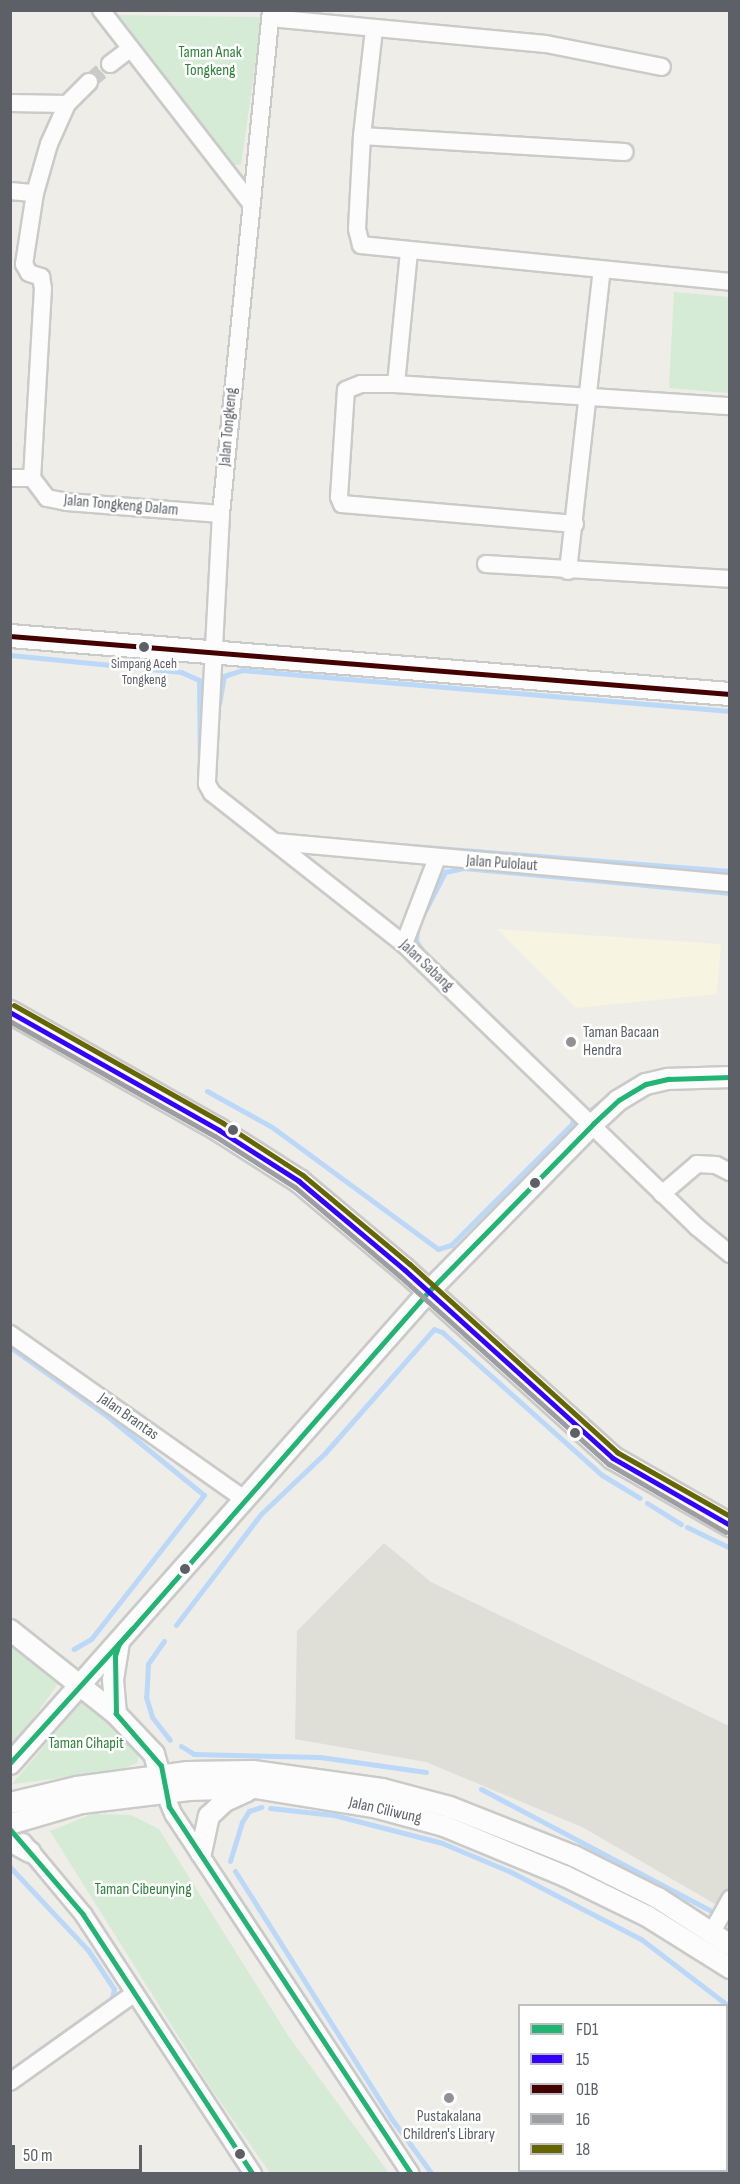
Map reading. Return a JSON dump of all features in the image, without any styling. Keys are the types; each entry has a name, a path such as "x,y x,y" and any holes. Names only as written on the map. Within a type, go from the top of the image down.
{"main road":[{"path":"10,636 729,694"},
{"path":"10,1012 266,1158 316,1192 613,1458 729,1525"}],"street":[{"path":"101,10 250,202"},
{"path":"270,14 374,29 546,44 662,67"},
{"name":"Jalan Tongkeng","path":"211,652 221,514 270,14"},
{"path":"374,29 362,136 358,241 365,248 729,282"},
{"path":"110,64 130,49"},
{"path":"10,478 32,478 44,288 41,277 29,273 24,264 36,193 49,144 67,104 89,82"},
{"path":"10,103 67,104"},
{"path":"362,136 625,152"},
{"path":"10,191 36,193"},
{"path":"396,384 410,252"},
{"path":"568,571 602,270"},
{"path":"575,524 342,504 339,497 346,390 361,384 396,384 729,406"},
{"name":"Jalan Tongkeng Dalam","path":"32,478 47,498 67,502 221,514"},
{"path":"486,564 568,571 729,579"},
{"name":"Jalan Sabang","path":"211,652 207,784 212,793 404,944 593,1124 662,1194 729,1254"},
{"name":"Jalan Pulolaut","path":"276,842 729,883"},
{"path":"404,944 437,858"},
{"path":"10,1764 81,1682 119,1644 429,1291 593,1124 619,1100 646,1084 668,1079 729,1077"},
{"path":"662,1194 697,1164 716,1165 729,1172"},
{"name":"Jalan Brantas","path":"10,1334 245,1500"},
{"path":"10,1630 81,1682 154,1754 174,1815 411,2174"},
{"path":"116,1714 113,1680 119,1644"},
{"name":"Jalan Ciliwung","path":"10,1803 77,1787 163,1783 252,1771 382,1789 450,1807 574,1856 658,1898 729,1945"},
{"name":"Jalan Ciliwung","path":"10,1826 82,1803 163,1783 255,1788 418,1818 565,1876 647,1916 729,1968"},
{"path":"201,1853 207,1820 214,1809 255,1788"},
{"path":"10,1826 83,1914 254,2174"},
{"path":"10,1841 30,1851"},
{"path":"565,1876 574,1856"},
{"path":"712,1932 729,1899"},
{"path":"10,2082 135,1993"}],"shaded area":[{"path":"497,929 721,944 717,994 576,1008"},
{"path":"384,1543 431,1582 729,1726 729,1895 722,1908 582,1827 426,1762 295,1739 297,1631"}],"green space":[{"name":"Taman Anak Tongkeng","path":"115,15 262,17 241,165 233,165"},
{"path":"674,292 729,297 729,393 669,388"},
{"path":"11,1639 63,1677 11,1749"},
{"name":"Taman Cihapit","path":"86,1697 135,1748 139,1755 137,1763 117,1771 12,1784"},
{"name":"Taman Cibeunying","path":"92,1814 131,1815 159,1829 289,2037 389,2173 270,2173 210,2087 50,1831"}],"waterway":[{"path":"10,655 181,672 199,680 200,784"},
{"path":"219,704 224,676 242,670 730,711"},
{"path":"387,844 730,871"},
{"path":"426,909 445,872 464,868 730,893"},
{"path":"417,928 416,941 422,950"},
{"path":"444,971 540,1064"},
{"path":"207,1091 272,1127 438,1249 451,1245 572,1124 574,1114"},
{"path":"583,1107 589,1111 611,1094"},
{"path":"176,1625 261,1514 325,1453 434,1329 442,1332 602,1475 640,1498"},
{"path":"10,1347 107,1416 204,1495 91,1639 74,1649"},
{"path":"647,1503 681,1524"},
{"path":"687,1527 730,1548"},
{"path":"164,1641 148,1664 146,1697 152,1717 170,1740"},
{"path":"181,1746 194,1754 320,1757 426,1772"},
{"path":"481,1789 717,1914"},
{"path":"230,1861 242,1822 249,1811 261,1807"},
{"path":"270,1808 334,1815 442,1843 511,1872 641,1939 726,2004"},
{"path":"10,1867 88,1950 114,1989 112,1998 10,2071"},
{"path":"235,1871 391,2118 432,2174"}],"tunnel":[{"path":"89,82 110,64"}],"transit line":[{"name":"01B","path":"10,636 730,694"},
{"name":"18","path":"14,1005 223,1123 303,1175 410,1264 617,1452 730,1516"},
{"name":"15","path":"10,1012 219,1130 299,1181 405,1270 613,1458 730,1525"},
{"name":"16","path":"10,1021 215,1136 295,1187 400,1276 609,1464 726,1532"},
{"name":"FD1","path":"411,2174 169,1807 161,1766 116,1714 115,1656 119,1644 429,1291 593,1124 619,1100 646,1084 668,1079 730,1077"},
{"name":"FD1","path":"10,1763 132,1629"},
{"name":"FD1","path":"10,1829 83,1914 253,2174"}],"place":[{"name":"Simpang Aceh Tongkeng","path":"144,647"},
{"name":"Taman Bacaan Hendra","path":"571,1042"},
{"name":"Pustakalana Children's Library","path":"449,2098"}]}
